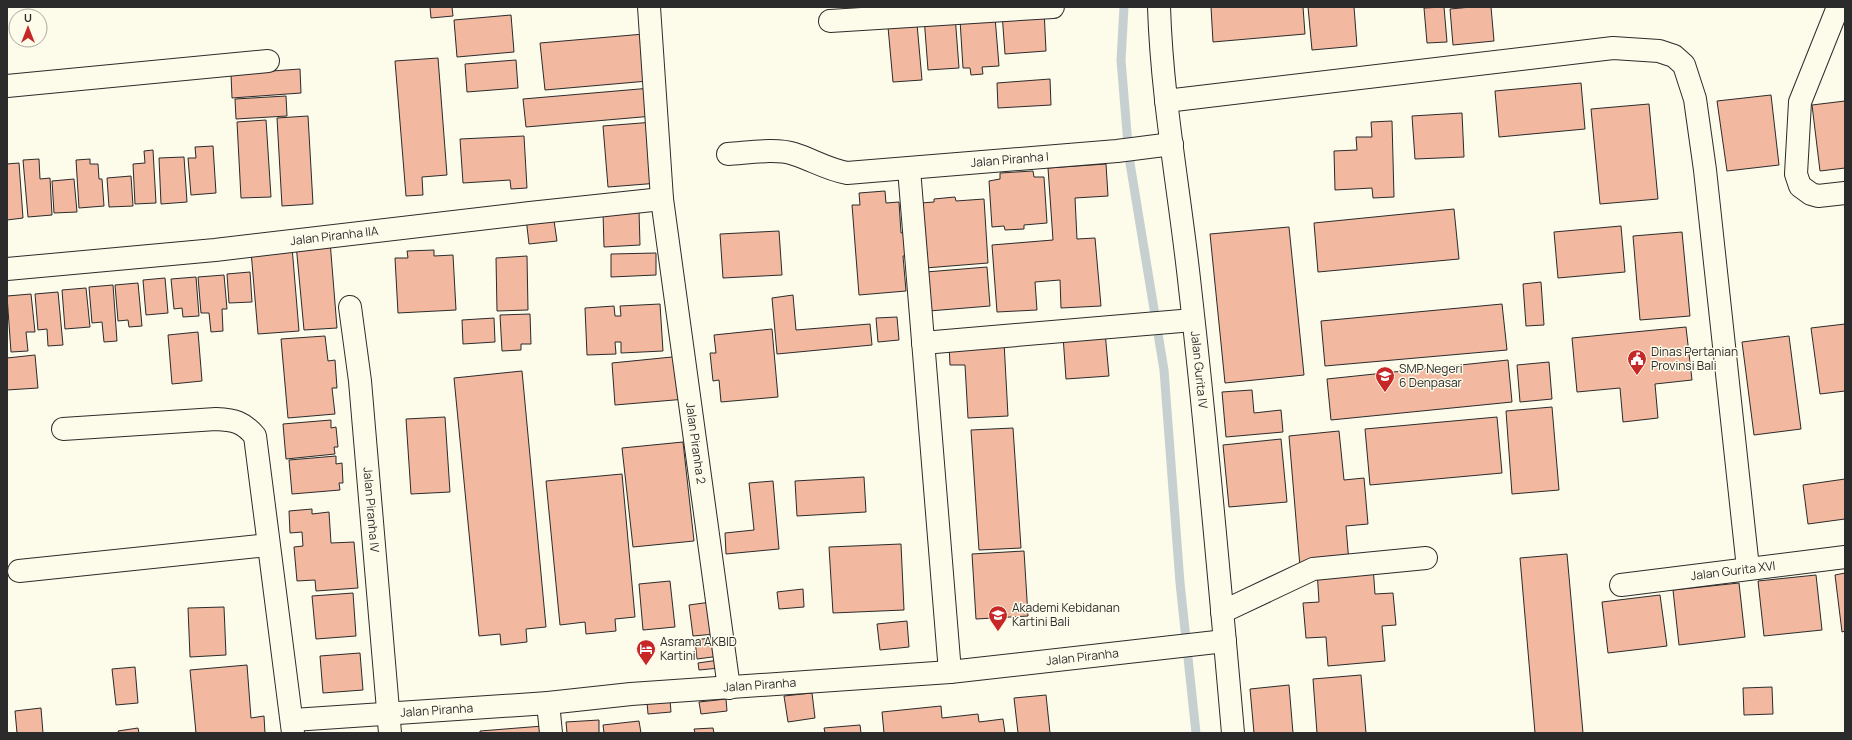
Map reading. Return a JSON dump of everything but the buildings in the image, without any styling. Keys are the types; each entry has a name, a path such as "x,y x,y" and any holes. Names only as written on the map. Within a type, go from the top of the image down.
{"street":[{"name":"Jalan Piranha 2","path":"649,7 662,199 729,688"},
{"path":"830,22 1053,7"},
{"name":"Jalan Gurita IV","path":"1159,7 1168,144 1184,321 1209,466 1222,612 1218,642 1233,733"},
{"path":"1838,7 1800,102 1796,174 1800,186 1811,194 1818,196 1845,193"},
{"path":"1166,101 1613,48 1659,51 1674,56 1684,65 1695,99 1706,178 1748,568"},
{"path":"7,86 268,61"},
{"name":"Jalan Piranha I","path":"728,154 774,152 793,154 828,169 847,173 1117,151 1168,144"},
{"path":"909,169 950,672"},
{"name":"Jalan Piranha IIA","path":"7,269 215,250 662,199"},
{"name":"Jalan Piranha IV","path":"350,307 360,381 389,723"},
{"path":"923,343 1184,321"},
{"path":"63,429 216,419 232,420 246,425 255,436 268,545 293,727"},
{"path":"19,571 268,545"},
{"name":"Jalan Gurita XVI","path":"1621,585 1845,557"},
{"path":"1222,612 1313,569 1426,558"},
{"name":"Jalan Piranha","path":"293,727 389,723 631,694 950,672 1168,649 1218,642"},
{"path":"548,703 551,733"}],"waterway":[{"path":"1124,7 1121,60 1129,157 1164,370 1180,583 1196,733"}],"place":[{"name":"Dinas Pertanian Provinsi Bali","path":"1637,376"},
{"name":"SMP Negeri 6 Denpasar","path":"1385,393"},
{"name":"Akademi Kebidanan Kartini Bali","path":"998,632"},
{"name":"Asrama AKBID Kartini","path":"646,666"}]}
